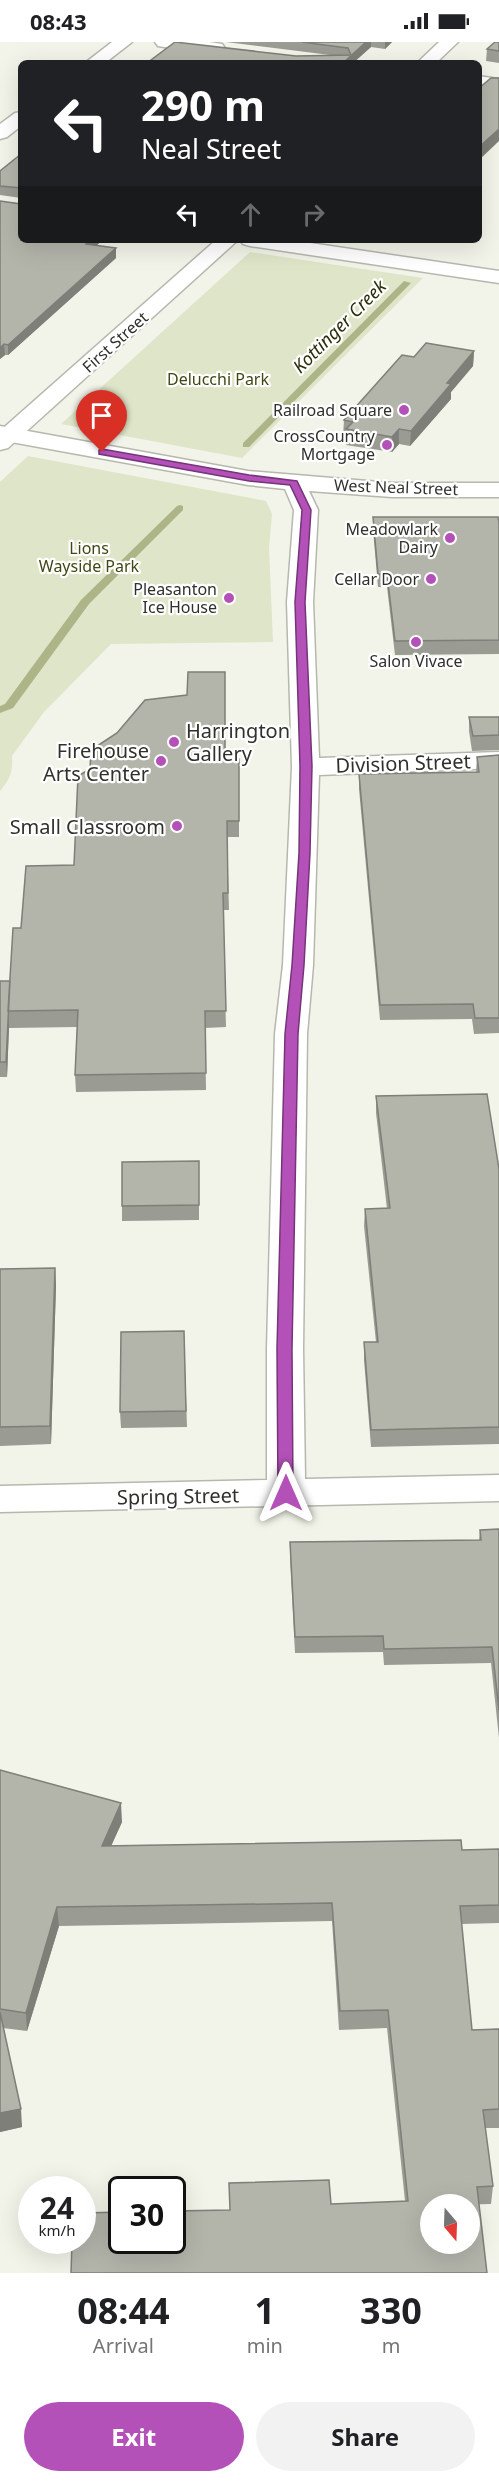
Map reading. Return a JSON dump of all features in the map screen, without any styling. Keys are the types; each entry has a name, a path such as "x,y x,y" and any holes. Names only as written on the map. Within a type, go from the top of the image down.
{"street":[{"path":"98,60 123,42"},
{"path":"164,42 235,50"},
{"path":"429,60 449,42"},
{"path":"482,82 499,84"},
{"path":"0,133 18,119"},
{"name":"First Street","path":"3,437 225,243"},
{"path":"270,243 499,277"},
{"name":"West Neal Street","path":"3,437 249,478 294,483 392,490 499,490"},
{"path":"286,1493 285,1349 291,1034 300,932 306,766 300,602 306,510 294,483"},
{"name":"Division Street","path":"306,766 499,760"},
{"name":"Spring Street","path":"0,1499 499,1488"}],"green space":[{"name":"Delucchi Park","path":"250,252 423,278 242,458 61,424"},
{"name":"Lions Wayside Park","path":"28,456 266,501 272,514 269,548 273,642 111,644 44,712 12,756 10,775 0,791 0,482"}],"building":[{"path":"175,42 296,56 351,55 348,48 302,42 366,42 346,60 151,60"},
{"path":"495,42 499,42 499,51 487,49"},
{"path":"491,78 499,78 499,129 482,144 482,86"},
{"path":"18,156 18,188 0,186 0,171"},
{"path":"0,201 18,204 18,243 87,243 116,248 8,345 4,344 0,348"},
{"name":"Railroad Square","path":"426,343 474,351 447,383 451,384 411,431 399,429 392,437 346,429 353,422 344,420 402,355 414,357"},
{"path":"373,517 498,517 499,640 395,641 387,574 378,574"},
{"path":"188,672 225,672 225,759 239,759 239,821 227,821 228,893 223,893 226,1011 205,1011 206,1073 75,1075 78,1010 8,1011 13,928 21,928 26,866 74,865 78,776 90,769 91,750 117,733 145,700 187,695"},
{"path":"469,717 499,717 499,735 473,736"},
{"path":"499,755 499,1018 475,1018 473,1004 380,1005 359,774 479,772 477,757"},
{"path":"0,981 10,981 6,1062 0,1062"},
{"path":"487,1094 499,1169 499,1427 371,1430 364,1342 378,1342 365,1209 390,1208 376,1096"},
{"path":"199,1161 199,1205 122,1206 122,1162"},
{"path":"55,1268 50,1426 0,1427 0,1269"},
{"path":"184,1331 186,1411 120,1412 121,1332"},
{"path":"499,1529 499,1710 492,1647 384,1649 383,1636 295,1637 290,1542 481,1540 480,1530"},
{"path":"0,1770 121,1803 102,1846 461,1840 462,1850 499,1849 499,1905 460,1906 472,2030 499,2029 499,2109 483,2110 493,2186 477,2187 478,2194 420,2194 420,2254 480,2254 480,2213 487,2273 71,2273 72,2254 96,2254 96,2213 108,2212 108,2254 186,2254 186,2211 230,2210 229,2183 329,2180 331,2204 408,2201 388,2010 340,2011 332,1903 57,1907 26,2013 0,2009"},
{"path":"0,2012 21,2109 0,2113"}],"waterway":[{"name":"Kottinger Creek","path":"246,445 407,283"},
{"name":"Kottinger Creek","path":"0,710 9,706 85,602 180,508"}],"place":[{"name":"Railroad Square","path":"404,410"},
{"name":"CrossCountry Mortgage","path":"387,445"},
{"name":"Meadowlark Dairy","path":"450,538"},
{"name":"Cellar Door","path":"431,579"},
{"name":"Pleasanton Ice House","path":"229,598"},
{"name":"Salon Vivace","path":"416,642"},
{"name":"Harrington Gallery","path":"174,742"},
{"name":"Firehouse Arts Center","path":"161,761"},
{"name":"Small Classroom","path":"177,826"}],"route":[{"path":"102,452 249,478 294,483 306,510 300,602 306,766 298,965 291,1034 285,1349 286,1493"}]}
